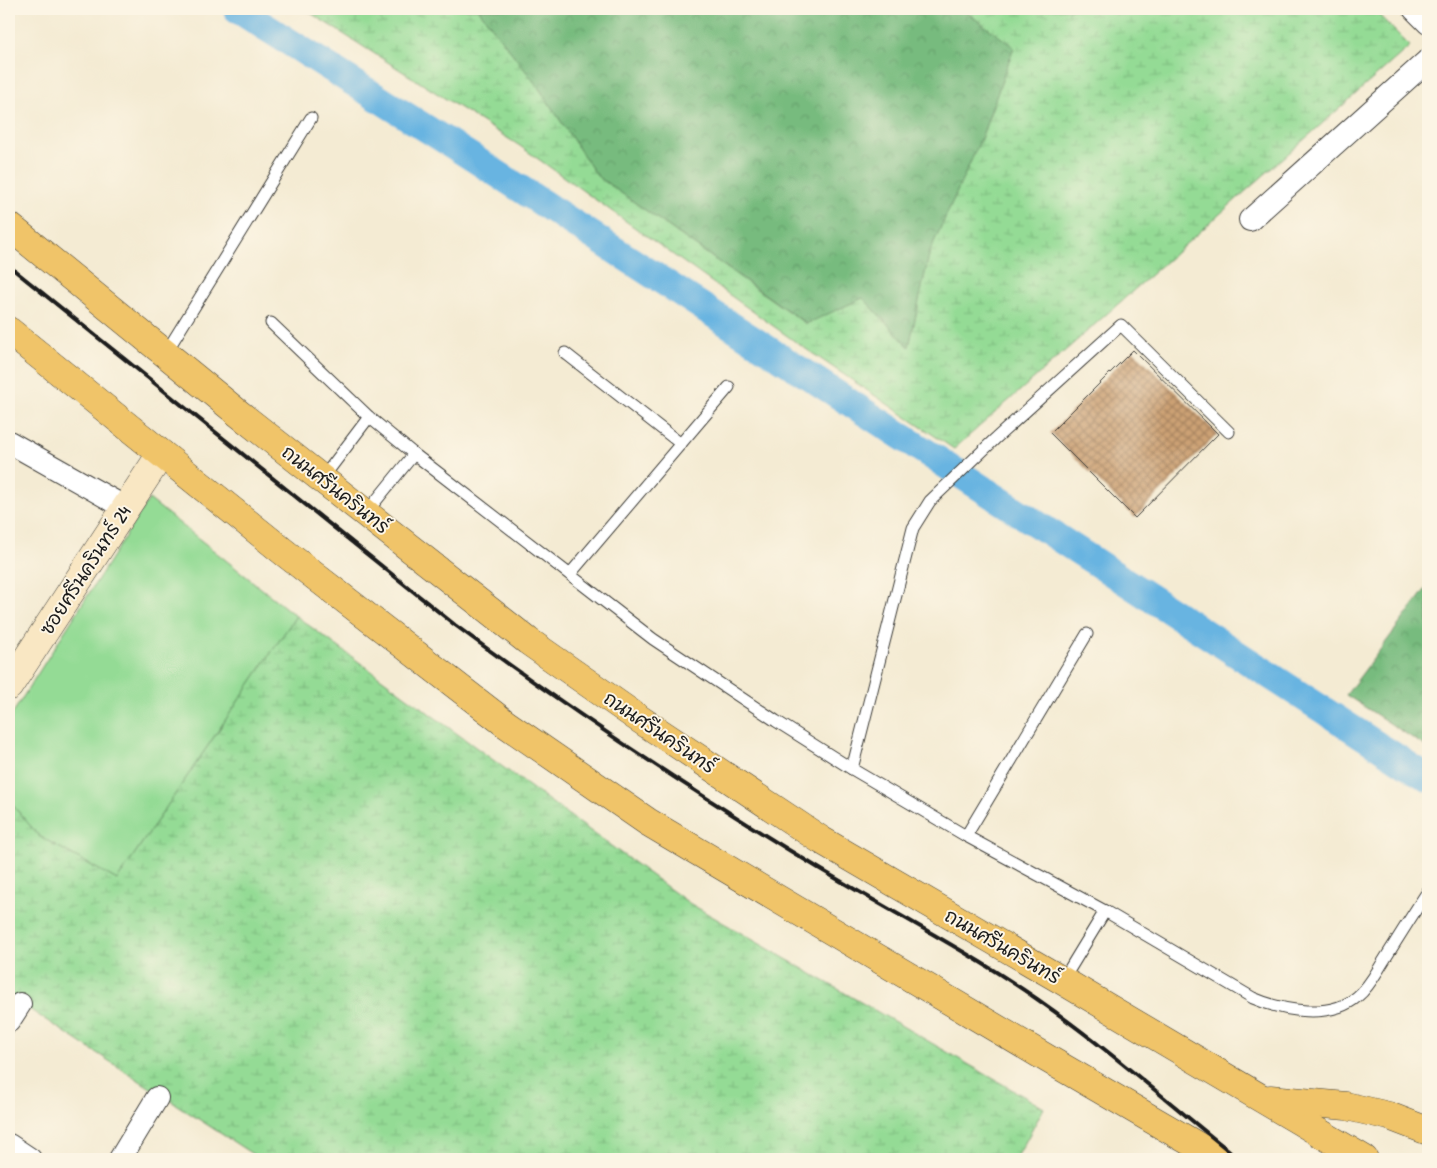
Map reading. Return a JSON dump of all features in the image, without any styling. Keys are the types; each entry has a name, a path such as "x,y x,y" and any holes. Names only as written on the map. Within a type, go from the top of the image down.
{"main road":[{"name":"ถนนศรีนครินทร์","path":"9,226 322,479 528,641 643,721 821,840 1364,1159"},
{"path":"9,331 285,553 506,724 648,822 1220,1159"},
{"path":"1261,1098 1346,1106 1389,1116 1428,1131"}],"street":[{"path":"1414,9 1428,23"},
{"path":"1250,220 1428,60"},
{"path":"9,442 126,508"},
{"name":"ซอยศรีนครินทร์ 24","path":"9,686 161,454"},
{"path":"120,1159 157,1098"},
{"path":"9,1145 30,1159"}],"lane":[{"path":"166,354 311,118"},
{"path":"271,323 369,417 652,639 776,722 852,769 966,836 1104,911 1253,998 1272,1006 1317,1011 1331,1009 1359,996 1428,891"},
{"path":"852,769 913,528 930,501 994,439 1121,324 1229,432"},
{"path":"565,353 681,444"},
{"path":"570,574 729,387"},
{"path":"322,479 369,417"},
{"path":"366,513 414,454"},
{"path":"966,836 1088,634"},
{"path":"1063,981 1104,911"}],"green space":[{"path":"304,9 478,9 538,87 597,176 806,324 863,298 909,347 930,251 981,139 1014,47 962,9 1373,9 1410,46 954,449 800,345 520,146"},
{"path":"478,9 962,9 1014,47 981,139 930,251 909,347 863,298 807,324 597,176 538,87"},
{"path":"149,499 296,616 117,880 39,836 9,801 9,719"},
{"path":"1428,586 1428,748 1346,695"},
{"path":"296,616 689,903 1044,1108 1016,1159 260,1159 9,996 9,801 39,836 117,880"}],"building":[{"path":"1133,350 1218,434 1135,518 1050,433"}],"waterway":[{"path":"237,9 473,158 1428,778"}],"railway":[{"path":"9,266 455,625 499,657 634,751 727,811 820,869 1011,981 1063,1017 1239,1159"}]}
